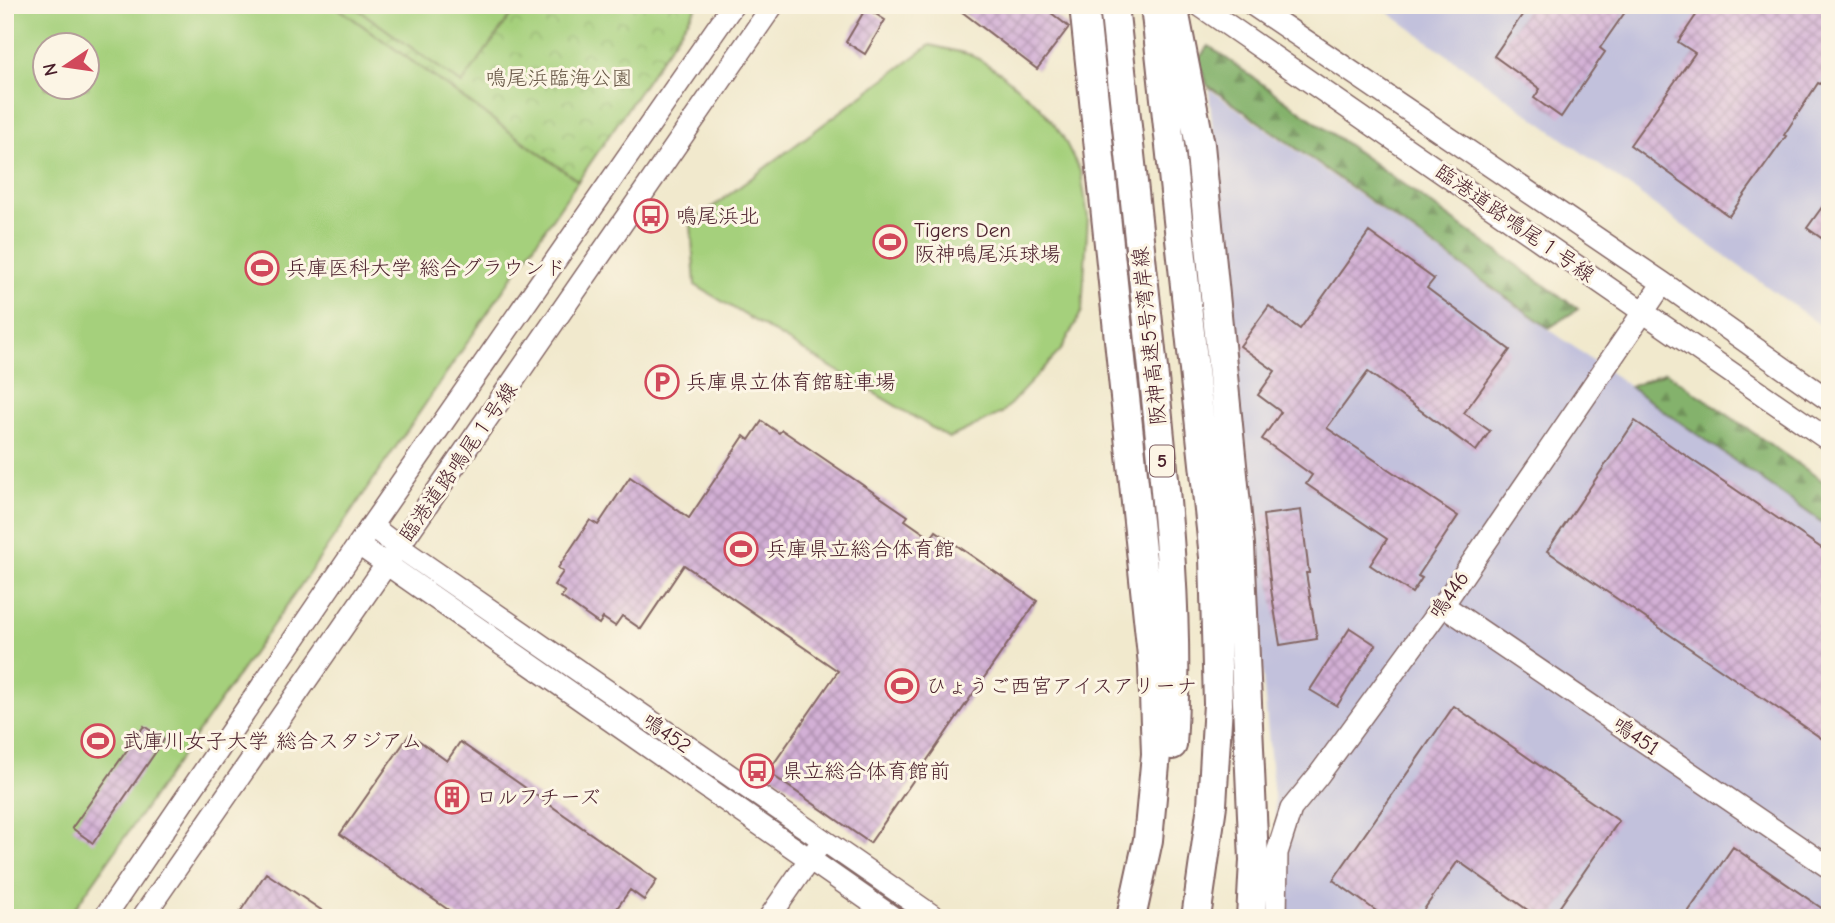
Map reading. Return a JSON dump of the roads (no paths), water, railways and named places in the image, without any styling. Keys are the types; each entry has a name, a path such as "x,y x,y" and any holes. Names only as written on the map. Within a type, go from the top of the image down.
{"highway":[{"name":"5","path":"1084,5 1153,666 1156,754 1148,840 1131,918"},
{"name":"阪神高速5号湾岸線","path":"1114,5 1165,491 1173,606 1174,708 1167,805 1149,918"},
{"name":"阪神高速5号湾岸線","path":"1155,5 1214,557 1218,704 1212,804 1196,918"},
{"path":"1173,5 1199,145 1240,545 1254,860 1251,918"}],"street":[{"name":"臨港道路鳴尾１号線","path":"104,918 371,526 733,5"},
{"name":"臨港道路鳴尾１号線","path":"142,918 773,5"},
{"name":"臨港道路鳴尾１号線","path":"1199,5 1830,441"},
{"name":"臨港道路鳴尾１号線","path":"1253,5 1663,283 1830,401"},
{"name":"鳴446","path":"1276,918 1277,853 1291,809 1443,604 1663,283"},
{"path":"371,526 393,556"},
{"name":"鳴452","path":"359,545 393,556 823,840 936,918"},
{"name":"鳴452","path":"393,556 894,918"},
{"name":"鳴451","path":"1443,604 1830,867"},
{"path":"769,918 823,840"}],"place":[{"name":"鳴尾浜北","path":"651,216"},
{"name":"Tigers Den 阪神鳴尾浜球場","path":"890,242"},
{"name":"兵庫医科大学 総合グラウンド","path":"262,268"},
{"name":"兵庫県立体育館駐車場","path":"662,382"},
{"name":"兵庫県立総合体育館","path":"741,549"},
{"name":"ひょうご西宮アイスアリーナ","path":"902,686"},
{"name":"武庫川女子大学 総合スタジアム","path":"98,741"},
{"name":"県立総合体育館前","path":"757,771"},
{"name":"ロルフチーズ","path":"452,797"}],"park label":[{"name":"鳴尾浜臨海公園","path":"559,78"}]}
